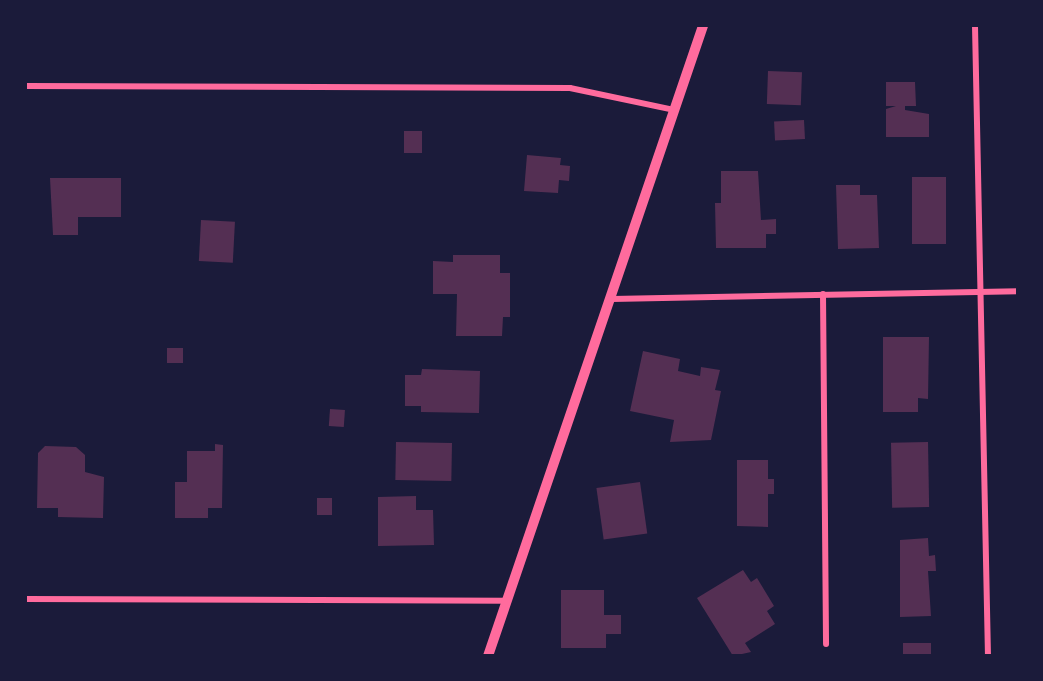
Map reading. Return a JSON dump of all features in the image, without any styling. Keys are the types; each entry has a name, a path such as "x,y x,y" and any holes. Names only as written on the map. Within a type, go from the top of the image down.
{"street":[{"path":"488,656 612,299 703,26"},
{"path":"975,26 988,656"},
{"path":"26,86 570,88 674,110"},
{"path":"612,299 1017,291"},
{"path":"823,294 826,644"},
{"path":"26,599 506,601"}],"building":[{"path":"768,71 802,72 801,105 767,104"},
{"path":"886,82 915,82 916,106 905,106 905,110 929,114 929,137 886,137 886,109 896,106 886,106"},
{"path":"804,120 805,139 775,141 774,122"},
{"path":"404,131 422,131 422,153 404,153"},
{"path":"527,155 561,158 560,165 570,166 569,181 559,180 558,193 524,191"},
{"path":"721,171 758,171 761,220 776,219 776,234 766,234 766,248 716,248 715,203 721,203"},
{"path":"912,177 946,177 946,244 912,244"},
{"path":"50,178 121,178 121,217 78,217 78,235 53,235"},
{"path":"836,185 860,185 860,195 877,195 879,248 838,249"},
{"path":"201,220 235,222 233,263 199,261"},
{"path":"453,255 500,255 500,273 510,273 510,317 503,317 502,336 456,336 457,294 433,294 433,261 453,262"},
{"path":"883,337 929,337 928,399 918,398 918,412 883,412"},
{"path":"167,348 183,348 183,363 167,363"},
{"path":"643,351 680,359 678,371 700,376 701,367 720,370 715,390 721,391 711,440 670,442 674,420 630,411"},
{"path":"422,369 480,371 479,413 421,412 421,406 405,406 405,375 421,375"},
{"path":"330,409 345,410 344,427 329,426"},
{"path":"396,442 452,443 451,481 395,480"},
{"path":"928,442 929,507 892,508 891,443"},
{"path":"215,444 223,445 222,508 208,508 208,518 175,518 175,482 187,482 187,451 215,451"},
{"path":"45,446 76,447 85,455 85,472 104,477 103,518 58,517 58,508 37,508 38,453"},
{"path":"737,460 768,460 768,479 774,479 774,494 768,494 768,527 737,526"},
{"path":"640,482 647,533 604,540 596,488"},
{"path":"416,496 416,510 433,510 434,545 378,546 378,497"},
{"path":"317,498 332,498 332,515 317,515"},
{"path":"928,538 929,556 935,555 936,571 928,571 931,616 900,617 900,540"},
{"path":"743,570 751,582 757,578 774,606 767,611 775,624 745,643 751,652 733,656 697,598"},
{"path":"561,590 604,590 604,615 621,615 621,634 606,634 606,648 561,648"},
{"path":"903,643 931,643 931,656 903,656"}]}
